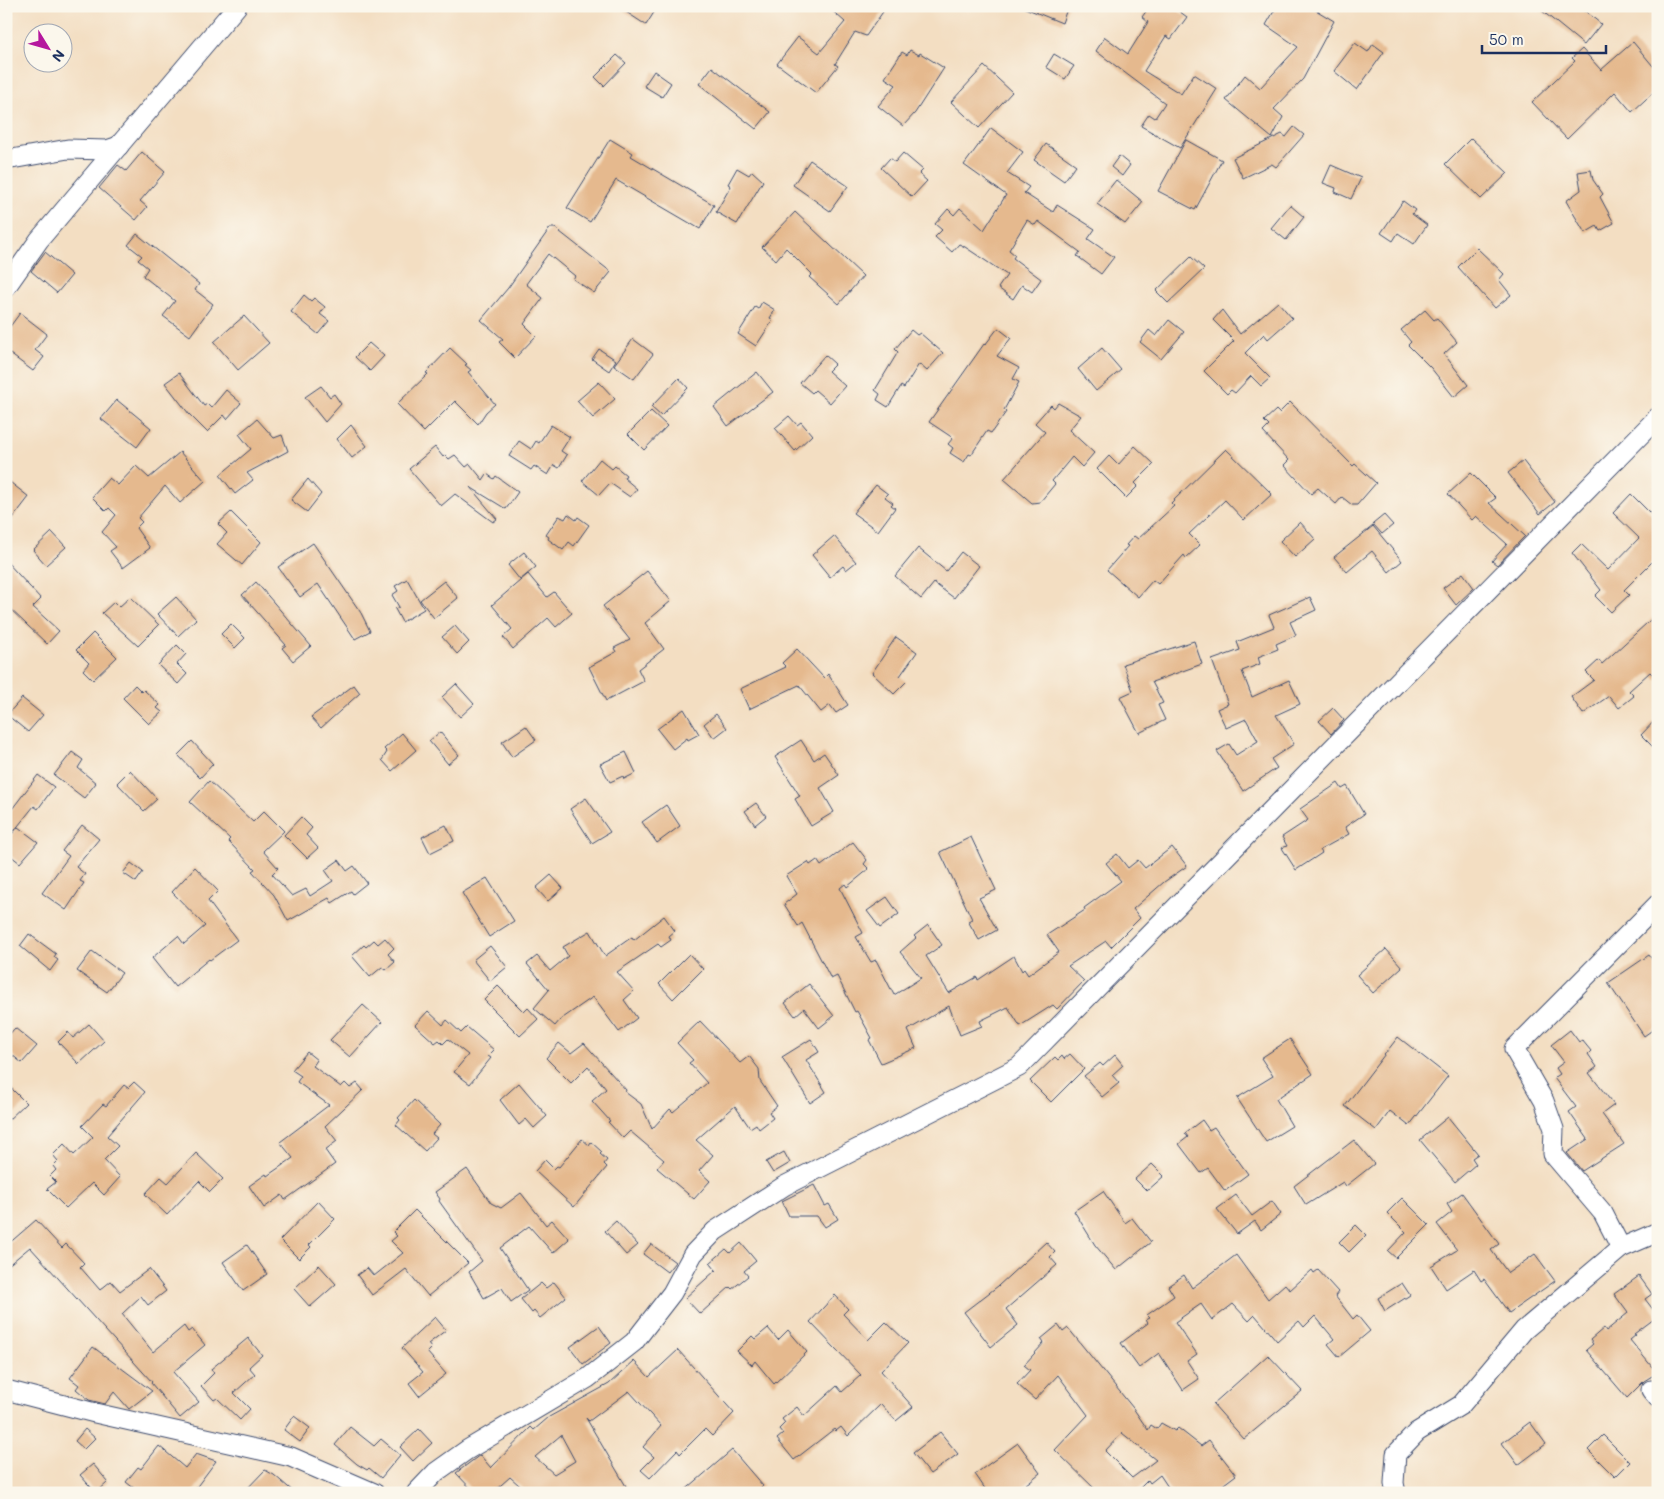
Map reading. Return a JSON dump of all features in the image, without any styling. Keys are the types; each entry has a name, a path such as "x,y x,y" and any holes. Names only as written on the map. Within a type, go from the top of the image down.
{"street":[{"path":"6,286 39,240 237,6"},
{"path":"6,160 68,149 107,150 119,146"},
{"path":"416,1493 436,1472 588,1378 634,1342 672,1292 693,1254 715,1231 784,1186 1019,1067 1658,417"},
{"path":"1621,1248 1603,1213 1553,1154 1554,1129 1544,1101 1514,1049 1658,904"},
{"path":"1396,1493 1394,1483 1396,1454 1417,1432 1461,1405 1524,1330 1621,1248 1658,1232"},
{"path":"6,1390 291,1457 374,1493"}],"building":[{"path":"617,6 658,6 646,25"},
{"path":"827,6 887,6 866,36 855,32 835,64 838,66 816,93 777,64 798,37 819,53 845,22"},
{"path":"1020,6 1068,6 1062,23"},
{"path":"1150,6 1172,6 1187,17 1171,39 1166,36 1144,71 1181,94 1194,74 1217,89 1180,148 1141,126 1149,114 1155,118 1165,103 1096,51 1105,37 1128,54 1148,22 1142,17"},
{"path":"1277,6 1309,6 1334,21 1303,79 1274,109 1283,117 1272,138 1226,100 1245,75 1260,88 1298,47 1266,25"},
{"path":"1536,6 1579,6 1601,24 1584,45"},
{"path":"1633,42 1658,72 1658,88 1632,112 1615,92 1567,139 1532,102 1575,61 1572,58 1582,49 1601,70"},
{"path":"1355,43 1368,52 1373,44 1384,52 1357,90 1334,71"},
{"path":"910,50 919,55 920,53 944,68 915,113 903,126 878,106 896,85 885,78 902,52 907,55"},
{"path":"1054,54 1074,66 1065,79 1046,67"},
{"path":"617,55 626,63 604,86 595,77"},
{"path":"984,66 1012,92 979,128 951,102"},
{"path":"712,67 770,112 756,129 699,84"},
{"path":"654,71 671,83 662,97 644,86"},
{"path":"1294,127 1304,135 1276,167 1272,164 1243,178 1233,158 1282,134 1286,137"},
{"path":"991,128 1023,152 1007,173 1029,187 1024,193 1053,212 1057,205 1095,229 1088,239 1114,257 1101,274 1077,256 1080,252 1038,221 1035,225 1027,220 1009,250 1015,255 1013,258 1041,279 1032,292 1022,285 1013,299 998,288 1007,275 959,244 952,252 935,237 942,230 935,224 948,209 954,215 960,208 984,230 1006,195 964,165"},
{"path":"1471,138 1508,173 1481,199 1445,164"},
{"path":"610,139 633,153 631,156 714,205 700,229 616,180 590,222 567,208"},
{"path":"1186,140 1222,160 1195,210 1158,191"},
{"path":"1046,144 1076,165 1064,181 1034,160"},
{"path":"142,152 165,172 140,201 147,207 136,220 99,188 118,165 126,171"},
{"path":"903,153 923,170 919,174 927,181 912,197 881,168 890,158 895,162"},
{"path":"1119,156 1130,165 1122,176 1111,167"},
{"path":"810,160 848,186 830,211 793,185"},
{"path":"1331,165 1361,178 1351,199 1335,192 1336,188 1323,183"},
{"path":"737,168 749,175 752,171 763,181 737,224 716,212 731,186 728,184"},
{"path":"1591,170 1593,180 1603,194 1600,197 1614,223 1600,231 1597,226 1585,233 1566,201 1581,190 1578,172"},
{"path":"1116,180 1143,202 1125,224 1097,204"},
{"path":"1403,201 1415,210 1412,214 1427,225 1414,244 1398,233 1393,241 1381,233"},
{"path":"1290,205 1304,217 1286,240 1271,228"},
{"path":"795,212 863,276 839,304 809,277 812,274 786,248 776,260 762,247"},
{"path":"550,228 555,228 611,272 594,293 573,279 575,276 548,254 526,284 543,298 524,324 536,336 515,358 499,342 503,339 481,320 508,288"},
{"path":"137,234 199,284 195,290 213,304 190,336 163,316 175,301 143,276 148,268 138,260 142,256 128,245"},
{"path":"1477,248 1504,274 1499,280 1511,295 1495,308 1458,267"},
{"path":"45,252 72,275 57,293 31,271"},
{"path":"1191,257 1204,269 1168,303 1156,291"},
{"path":"304,295 311,301 314,298 325,307 320,314 329,321 318,334 291,312"},
{"path":"762,302 775,310 770,318 773,320 756,346 738,334 755,307 758,309"},
{"path":"1278,302 1292,318 1268,339 1264,334 1245,353 1270,378 1261,386 1251,376 1235,393 1231,390 1227,394 1204,371 1234,341 1213,320 1222,310 1240,334"},
{"path":"1425,310 1434,320 1437,318 1457,342 1444,354 1468,385 1454,397 1431,368 1408,345 1411,342 1401,330"},
{"path":"20,313 47,334 35,350 44,357 33,371 6,351 6,332"},
{"path":"244,316 269,343 238,370 214,342"},
{"path":"1169,320 1184,332 1161,359 1140,342 1149,330 1156,336"},
{"path":"998,328 1011,338 997,356 1019,368 1013,379 1019,382 1004,410 1006,412 991,433 987,431 964,462 950,453 953,448 948,444 953,438 929,422 984,344"},
{"path":"911,330 917,335 920,333 943,353 927,371 919,364 904,388 901,386 888,407 877,400 880,394 875,390 898,352 895,349"},
{"path":"633,339 653,354 634,379 614,365"},
{"path":"369,343 384,356 370,371 355,357"},
{"path":"450,348 467,364 465,365 471,370 468,372 495,404 486,412 478,424 455,401 424,432 397,404 428,374 426,373"},
{"path":"1102,348 1121,370 1096,391 1078,369"},
{"path":"599,349 616,360 609,371 592,359"},
{"path":"825,355 835,364 828,371 845,386 830,403 815,390 812,393 800,383"},
{"path":"757,372 773,392 728,426 714,407"},
{"path":"179,373 204,406 207,404 211,408 226,390 241,403 227,419 224,415 207,432 189,414 165,383"},
{"path":"679,378 688,388 661,416 651,407"},
{"path":"599,382 615,399 593,418 577,401"},
{"path":"321,386 330,397 334,394 341,404 325,422 305,397"},
{"path":"117,400 151,428 137,447 101,419"},
{"path":"1290,402 1353,466 1355,464 1376,483 1357,505 1352,505 1342,497 1336,504 1318,488 1311,494 1284,465 1289,460 1263,432 1269,426 1264,421 1276,410 1279,413"},
{"path":"1058,403 1081,416 1069,430 1094,453 1082,467 1072,457 1052,481 1055,484 1040,502 1032,503 1004,479 1045,432 1035,423 1051,405 1054,408"},
{"path":"651,411 667,426 644,450 628,434"},
{"path":"789,416 797,425 801,422 812,435 795,451 775,428"},
{"path":"257,419 274,438 282,435 288,451 247,473 253,480 235,494 220,475 251,449 239,434"},
{"path":"351,425 367,446 352,458 337,439"},
{"path":"551,425 570,437 561,451 567,455 559,468 554,465 548,475 534,466 531,470 509,456 519,441 531,449 536,441 539,443"},
{"path":"1135,446 1154,464 1135,483 1138,486 1126,498 1097,469 1109,456 1118,465"},
{"path":"435,447 443,457 445,455 449,459 455,455 466,467 470,464 483,480 487,474 494,479 496,476 518,492 506,509 470,487 497,519 493,522 455,494 441,506 409,469"},
{"path":"1226,449 1272,494 1244,520 1225,500 1189,534 1200,545 1186,558 1184,555 1158,584 1153,580 1138,597 1107,570 1128,546 1126,545 1134,536 1138,539 1174,506 1171,503"},
{"path":"180,452 205,481 180,503 165,486 138,518 142,522 136,528 150,548 123,568 110,551 116,547 102,532 116,515 109,508 106,511 92,497 109,478 118,485 136,466 149,478"},
{"path":"600,459 612,469 615,466 626,475 624,478 637,489 630,497 610,483 599,495 582,481"},
{"path":"1523,461 1555,502 1540,514 1508,473"},
{"path":"1471,473 1496,498 1489,503 1525,536 1497,565 1492,561 1507,544 1476,516 1472,520 1448,494"},
{"path":"6,479 29,497 6,527"},
{"path":"308,479 321,494 307,512 291,500"},
{"path":"876,485 888,494 885,497 893,503 891,505 895,508 878,531 853,513"},
{"path":"1631,494 1658,521 1658,556 1624,590 1629,595 1611,612 1595,596 1601,590 1572,553 1581,544 1608,570 1639,538 1613,513"},
{"path":"231,512 261,542 242,565 217,544 227,533 218,524"},
{"path":"568,514 576,520 578,517 589,525 574,546 569,542 563,550 548,539 549,537 546,535 559,516 565,519"},
{"path":"1384,515 1393,525 1382,534 1373,524"},
{"path":"1300,522 1315,539 1295,557 1280,541"},
{"path":"1373,526 1402,561 1389,572 1372,551 1347,572 1334,557"},
{"path":"52,532 66,547 46,565 33,550"},
{"path":"834,536 856,562 846,570 843,566 830,577 812,555"},
{"path":"313,543 361,613 370,631 355,639 318,584 300,597 278,567"},
{"path":"918,548 946,571 961,552 979,566 954,598 934,583 921,599 895,576"},
{"path":"524,552 536,567 520,580 508,565"},
{"path":"6,561 41,599 33,607 59,631 47,644 6,605"},
{"path":"647,571 671,601 645,623 664,649 638,669 644,681 606,701 589,667 616,652 614,648 630,640 603,606"},
{"path":"1463,573 1474,588 1456,605 1443,588"},
{"path":"528,574 547,597 554,592 572,613 556,627 548,618 513,649 503,637 512,629 492,605"},
{"path":"407,579 424,609 402,622 395,609 399,607 392,595 398,591 395,586"},
{"path":"444,581 458,598 434,618 420,600"},
{"path":"256,582 311,646 293,661 282,648 286,645 242,595"},
{"path":"130,597 159,625 138,646 102,613 114,602 119,607"},
{"path":"176,597 196,619 178,636 157,614"},
{"path":"1310,597 1316,610 1290,622 1296,635 1276,644 1278,649 1258,657 1260,664 1242,671 1252,697 1289,680 1300,704 1276,715 1294,744 1271,759 1277,768 1243,791 1217,751 1229,744 1236,755 1258,741 1246,719 1226,728 1217,709 1228,704 1212,660 1240,650 1237,642 1274,627 1269,615"},
{"path":"1658,613 1658,680 1650,672 1629,691 1634,696 1619,708 1609,696 1583,714 1571,697 1594,680 1586,672 1599,660 1602,664"},
{"path":"231,624 245,638 235,648 221,634"},
{"path":"455,626 469,642 457,654 442,637"},
{"path":"93,633 117,657 93,680 83,670 89,663 76,650"},
{"path":"896,637 917,652 900,676 906,682 894,694 872,673"},
{"path":"1194,641 1202,664 1152,682 1163,703 1158,705 1165,720 1139,733 1120,697 1133,691 1123,664"},
{"path":"177,645 186,654 177,664 187,674 178,684 158,665"},
{"path":"797,649 824,678 828,674 848,705 836,713 830,705 821,712 799,685 749,709 740,689 786,667 782,663"},
{"path":"456,684 474,704 460,717 442,697"},
{"path":"135,685 142,692 144,690 160,705 157,708 162,712 149,724 123,698"},
{"path":"354,685 360,693 321,728 311,717"},
{"path":"22,698 43,715 28,732 7,715"},
{"path":"1333,708 1344,720 1331,734 1319,721"},
{"path":"684,709 699,734 688,740 687,738 673,749 657,729"},
{"path":"716,714 727,728 714,738 704,724"},
{"path":"1658,717 1658,752 1641,735"},
{"path":"526,726 536,740 512,757 502,742"},
{"path":"440,732 459,755 448,764 429,741"},
{"path":"402,733 416,750 392,771 382,760 387,752 384,749"},
{"path":"801,740 814,760 824,753 839,775 820,788 834,812 811,826 795,799 800,796 775,757"},
{"path":"192,741 213,764 200,778 178,755"},
{"path":"72,752 83,760 78,768 96,783 84,798 54,775"},
{"path":"626,752 636,773 624,779 623,776 610,782 600,764"},
{"path":"130,770 157,799 144,811 117,783"},
{"path":"38,775 54,787 38,809 34,806 14,831 6,825 6,817"},
{"path":"209,781 253,822 264,811 284,831 263,851 278,868 272,874 292,896 306,889 310,896 333,881 325,870 339,860 347,871 354,866 367,883 353,894 351,891 332,903 329,898 288,921 274,895 252,871 255,869 228,841 230,839 190,802"},
{"path":"1338,783 1342,789 1347,786 1364,814 1345,827 1349,834 1320,850 1322,853 1296,870 1282,848 1287,846 1282,837 1308,820 1300,809"},
{"path":"586,798 610,832 592,843 570,809"},
{"path":"756,803 766,816 755,825 745,811"},
{"path":"666,805 680,826 657,843 642,822"},
{"path":"301,817 312,828 306,835 318,848 307,858 284,835"},
{"path":"82,825 99,839 76,867 85,874 80,881 84,883 66,910 42,893 69,856 62,851"},
{"path":"446,825 454,841 430,853 422,837"},
{"path":"18,827 38,842 20,863 6,852 6,841"},
{"path":"971,837 996,890 979,898 997,930 979,940 968,921 972,919 940,852"},
{"path":"853,842 867,860 864,864 869,869 847,887 845,884 840,888 863,933 856,937 871,962 876,960 894,995 921,978 900,952 916,938 914,936 928,925 942,945 926,956 949,993 977,977 978,980 1014,956 1022,971 1024,969 1028,975 1059,952 1047,935 1085,910 1084,908 1121,881 1106,863 1117,854 1128,868 1138,860 1145,868 1172,847 1187,866 1164,882 1133,909 1140,918 1111,947 1106,941 1068,966 1084,981 1057,1009 1053,1005 1020,1026 1008,1007 980,1021 982,1026 960,1035 949,1006 908,1030 916,1048 881,1063 869,1040 872,1038 857,1011 855,1012 837,976 831,979 802,923 798,926 784,904 797,894 786,876 808,862 810,865 817,860 821,866"},
{"path":"131,863 143,872 136,882 123,873"},
{"path":"195,867 218,891 208,901 237,940 209,959 175,987 152,958 178,936 184,944 205,926 172,892"},
{"path":"551,875 563,888 548,901 536,888"},
{"path":"487,878 514,921 489,937 462,893"},
{"path":"887,897 899,914 880,928 867,911"},
{"path":"664,916 675,931 669,936 671,940 661,947 658,944 617,972 634,991 624,1000 637,1018 619,1032 593,997 560,1020 555,1026 534,1008 549,990 527,964 537,956 550,971 568,956 563,947 590,931 605,956 632,937 634,940"},
{"path":"29,934 56,954 54,957 58,960 50,971 20,946"},
{"path":"385,938 394,948 388,954 395,962 386,970 382,967 370,977 352,956 364,945 366,947 374,940 378,944"},
{"path":"490,946 507,967 490,981 473,960"},
{"path":"1386,949 1402,967 1373,993 1357,975"},
{"path":"92,951 122,973 107,992 77,971"},
{"path":"689,954 703,969 673,999 659,984"},
{"path":"1649,955 1658,968 1658,1026 1644,1036 1608,983"},
{"path":"809,984 834,1016 819,1028 804,1008 795,1016 785,1003"},
{"path":"498,986 524,1012 528,1008 538,1019 520,1036 484,1000"},
{"path":"363,1005 382,1022 350,1057 330,1040"},
{"path":"428,1011 443,1025 447,1020 461,1033 467,1027 494,1050 488,1056 491,1058 470,1084 454,1072 468,1055 448,1039 443,1044 439,1040 435,1043 415,1025"},
{"path":"700,1021 740,1063 749,1056 759,1069 760,1081 777,1106 769,1112 773,1118 759,1129 756,1124 750,1128 735,1106 696,1140 713,1155 699,1171 710,1181 694,1199 657,1168 664,1160 630,1131 623,1138 608,1122 610,1121 592,1101 606,1089 588,1066 571,1083 546,1058 559,1043 571,1053 584,1043 626,1090 625,1092 641,1104 652,1129 670,1109 673,1112 707,1083 689,1063 693,1060 677,1043"},
{"path":"89,1024 104,1041 79,1064 58,1042 68,1032 73,1038"},
{"path":"15,1028 37,1046 22,1063 6,1050 6,1038"},
{"path":"1570,1030 1579,1042 1582,1040 1591,1051 1588,1054 1597,1067 1589,1073 1614,1105 1602,1114 1624,1144 1582,1171 1567,1153 1588,1139 1569,1112 1576,1107 1554,1078 1560,1074 1556,1068 1564,1062 1551,1045"},
{"path":"1398,1037 1448,1076 1409,1126 1390,1111 1376,1130 1345,1106"},
{"path":"811,1039 819,1052 806,1060 826,1092 810,1103 782,1057"},
{"path":"1290,1039 1313,1074 1276,1099 1292,1126 1266,1142 1237,1098 1273,1076 1261,1058"},
{"path":"307,1052 317,1060 313,1066 341,1087 345,1083 350,1088 357,1083 363,1090 325,1126 337,1141 325,1150 335,1164 285,1200 282,1195 264,1208 249,1186 293,1158 280,1142 329,1105 297,1082 301,1076 292,1070"},
{"path":"1070,1054 1084,1069 1051,1102 1030,1081 1055,1057 1058,1060 1062,1056 1064,1059"},
{"path":"1115,1055 1123,1065 1112,1075 1119,1083 1102,1097 1084,1076 1100,1063 1103,1066"},
{"path":"134,1082 145,1092 107,1136 118,1146 104,1160 120,1177 104,1195 92,1183 66,1208 47,1189 56,1182 50,1176 56,1170 53,1166 58,1161 53,1155 64,1144 74,1155 93,1137 82,1126 103,1104 106,1106 124,1085 128,1088"},
{"path":"6,1083 26,1103 6,1122"},
{"path":"519,1083 547,1116 534,1128 526,1119 519,1125 500,1100"},
{"path":"414,1100 440,1125 432,1134 437,1138 425,1151 396,1125 400,1120 398,1118"},
{"path":"1448,1117 1478,1154 1472,1158 1476,1164 1455,1182 1420,1140"},
{"path":"1202,1120 1209,1130 1214,1127 1248,1174 1225,1191 1208,1168 1201,1173 1179,1144 1188,1137 1185,1133"},
{"path":"582,1139 589,1145 591,1142 602,1152 600,1154 607,1160 604,1164 607,1167 574,1207 535,1171 545,1160 554,1169 557,1166 559,1167"},
{"path":"1354,1140 1374,1164 1346,1186 1343,1182 1306,1205 1294,1186"},
{"path":"784,1152 790,1163 773,1173 766,1162"},
{"path":"196,1153 223,1179 210,1192 199,1181 167,1215 145,1194 161,1177 168,1183"},
{"path":"1152,1164 1164,1176 1147,1191 1135,1179"},
{"path":"467,1169 491,1203 501,1208 521,1193 546,1225 552,1220 569,1239 553,1253 529,1226 500,1248 528,1290 511,1302 502,1288 484,1298 469,1272 482,1261 439,1201 440,1199 435,1192"},
{"path":"814,1185 825,1206 829,1204 838,1219 825,1227 817,1216 789,1216 782,1201"},
{"path":"1103,1191 1125,1223 1132,1218 1151,1242 1116,1270 1095,1245 1074,1211"},
{"path":"1462,1193 1499,1244 1491,1250 1508,1273 1535,1254 1555,1281 1509,1313 1484,1279 1481,1281 1474,1270 1446,1289 1431,1266 1457,1250 1437,1224 1452,1212 1447,1204"},
{"path":"1236,1195 1252,1216 1272,1201 1281,1214 1261,1230 1255,1221 1237,1234 1217,1209"},
{"path":"1402,1198 1429,1225 1396,1258 1388,1251 1406,1232 1387,1213"},
{"path":"318,1201 335,1219 309,1245 311,1247 299,1259 280,1240"},
{"path":"415,1210 468,1263 428,1296 406,1269 372,1295 357,1275 367,1268 374,1276 403,1253 391,1241 397,1236 393,1232"},
{"path":"36,1220 62,1248 66,1244 84,1263 80,1267 100,1290 111,1281 120,1291 149,1269 166,1291 148,1305 141,1296 122,1314 153,1352 184,1326 188,1332 192,1329 205,1345 173,1372 199,1402 180,1418 152,1382 30,1247 6,1267 6,1246"},
{"path":"616,1221 638,1245 626,1255 605,1231"},
{"path":"1356,1225 1366,1235 1349,1252 1339,1242"},
{"path":"1046,1242 1055,1252 1050,1257 1057,1265 1006,1309 1018,1325 991,1347 964,1312 998,1286"},
{"path":"741,1243 756,1261 744,1271 748,1276 732,1289 730,1287 700,1314 685,1298 716,1270 710,1263 726,1249 730,1253"},
{"path":"651,1244 675,1262 667,1272 643,1254"},
{"path":"247,1245 267,1274 243,1291 223,1262"},
{"path":"1236,1255 1268,1299 1285,1284 1290,1290 1312,1270 1314,1273 1318,1270 1338,1292 1335,1296 1353,1319 1357,1315 1370,1331 1339,1357 1328,1344 1334,1339 1315,1316 1304,1327 1299,1321 1277,1341 1255,1315 1249,1321 1233,1304 1212,1320 1201,1304 1175,1322 1197,1354 1187,1361 1199,1379 1183,1390 1159,1353 1139,1368 1121,1343 1148,1323 1146,1320 1150,1318 1147,1315 1174,1296 1168,1286 1184,1275 1192,1288"},
{"path":"319,1265 336,1284 310,1307 294,1289"},
{"path":"1639,1276 1652,1294 1645,1299 1658,1316 1634,1334 1636,1335 1630,1340 1657,1373 1644,1381 1627,1398 1586,1350 1593,1344 1590,1340 1604,1328 1606,1331 1628,1313 1614,1294"},
{"path":"554,1282 566,1297 540,1318 534,1311 532,1313 521,1299 541,1283 546,1288"},
{"path":"1402,1283 1410,1295 1385,1311 1378,1298"},
{"path":"835,1295 848,1309 843,1314 868,1340 886,1322 908,1343 881,1371 913,1407 896,1421 881,1404 848,1436 841,1427 836,1431 834,1429 794,1460 777,1439 783,1434 779,1429 785,1423 782,1419 797,1407 804,1416 837,1386 842,1392 861,1375 810,1322"},
{"path":"435,1317 446,1330 428,1344 431,1348 427,1352 446,1374 419,1396 409,1383 423,1372 402,1348"},
{"path":"1058,1325 1063,1332 1068,1328 1133,1408 1148,1430 1151,1425 1157,1429 1161,1423 1175,1431 1178,1428 1201,1446 1209,1440 1236,1475 1212,1493 1172,1493 1160,1475 1150,1483 1148,1480 1135,1493 1099,1493 1055,1450 1088,1415 1058,1375 1035,1400 1017,1384 1030,1370 1024,1365 1044,1343 1041,1339","holes":["1122,1433 1156,1460 1132,1478 1105,1451"]},
{"path":"599,1326 611,1343 583,1364 570,1347"},
{"path":"768,1328 778,1340 788,1330 807,1352 774,1384 755,1361 752,1365 737,1351 752,1336 755,1339"},
{"path":"248,1338 262,1355 249,1367 255,1374 234,1393 250,1409 240,1420 217,1398 214,1400 201,1386 214,1373 211,1369"},
{"path":"93,1347 152,1391 129,1409 114,1392 105,1404 89,1400 76,1389 79,1385 70,1378"},
{"path":"678,1350 734,1413 712,1436 705,1429 680,1454 677,1450 650,1478 641,1470 654,1457 643,1447 661,1426 629,1391 589,1421 586,1418 630,1493 528,1493 510,1477 492,1493 475,1493 456,1473 480,1455 491,1468 531,1427 534,1430 549,1417 609,1384 634,1361 649,1377","holes":["561,1435 575,1461 554,1474 535,1457"]},
{"path":"1268,1355 1302,1391 1244,1439 1213,1404"},
{"path":"294,1416 310,1428 300,1442 284,1430"},
{"path":"1530,1422 1546,1444 1518,1465 1502,1443"},
{"path":"350,1427 374,1446 381,1439 400,1455 381,1478 369,1468 367,1470 357,1464 335,1445"},
{"path":"85,1429 95,1438 84,1449 75,1441"},
{"path":"419,1429 432,1443 413,1461 400,1447"},
{"path":"940,1432 958,1454 930,1474 913,1453"},
{"path":"1603,1435 1630,1462 1615,1477 1588,1450"},
{"path":"1018,1443 1040,1473 1015,1493 988,1493 975,1474"},
{"path":"159,1446 185,1468 196,1454 216,1461 192,1493 140,1493 126,1482 138,1467 141,1469"},
{"path":"732,1450 763,1486 754,1493 682,1493"},
{"path":"93,1464 108,1482 96,1493 80,1475"},
{"path":"265,1470 274,1475 295,1493 243,1493"}]}
